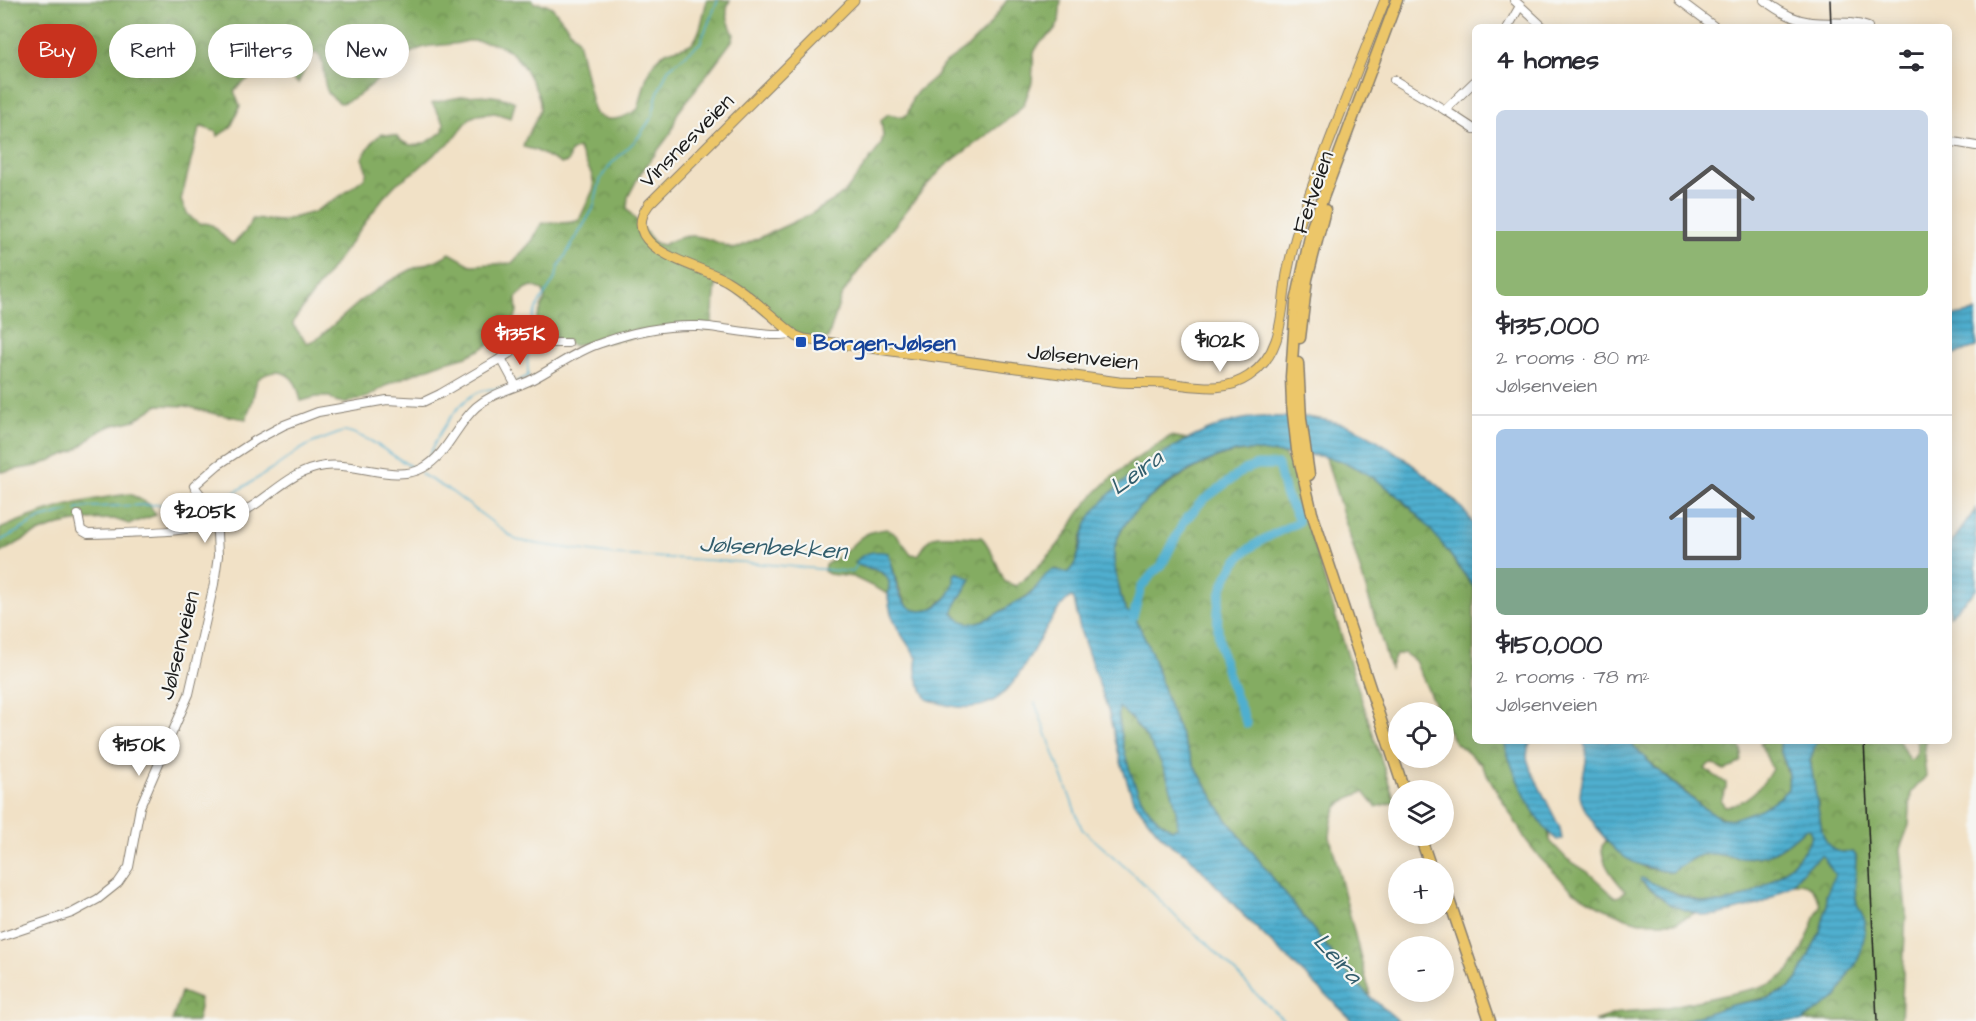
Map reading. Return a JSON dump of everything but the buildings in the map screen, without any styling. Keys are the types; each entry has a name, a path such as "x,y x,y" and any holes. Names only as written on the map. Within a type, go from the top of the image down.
{"highway":[{"name":"Fetveien","path":"1296,406 1291,360 1294,317 1308,242 1326,185 1397,0"},
{"name":"Fetveien","path":"1296,406 1302,317 1315,245 1336,180 1405,0"},
{"path":"1296,406 1312,513 1401,780"},
{"path":"1303,462 1323,529 1388,721"},
{"path":"1454,915 1490,1021"},
{"path":"1450,924 1483,1021"}],"main road":[{"name":"Vinsnesveien","path":"795,334 725,280 658,250 644,236 641,220 646,209 657,196 854,0"},
{"name":"Jølsenveien","path":"795,334 804,339 1119,382 1162,382 1216,387 1234,384 1249,376 1265,362 1275,346 1280,330 1287,273 1300,221 1384,0"}],"street":[{"path":"1679,0 1710,24"},
{"path":"1764,0 1781,12 1801,20 1859,24"},
{"path":"1509,24 1517,3 1540,24"},
{"path":"1394,80 1472,128"},
{"path":"1445,110 1472,84"},
{"path":"1952,142 1976,146"},
{"name":"Jølsenveien","path":"214,525 247,510 285,481 315,468 344,465 402,474 422,469 440,454 476,408 494,395 531,380 595,345 652,330 698,326 783,336 795,334"},
{"name":"Jølsenveien","path":"0,937 72,913 98,899 118,883 129,867 140,807 182,713 195,672 217,562 218,544 214,525 194,486 218,465 284,425 327,410 387,400 419,402 427,400 522,346 568,343"},
{"path":"501,358 516,387"},
{"path":"78,515 81,530 88,534 185,529 214,525"}],"green space":[{"path":"0,0 532,0 534,3 552,7 578,40 594,112 605,118 616,119 638,109 647,76 660,56 694,41 701,27 707,0 730,0 727,13 734,35 732,41 677,114 671,133 640,174 628,197 627,209 655,243 663,245 691,236 707,238 735,249 811,214 846,191 881,145 883,135 881,120 888,114 904,117 918,91 936,76 943,65 968,47 988,27 1007,0 1061,0 1059,22 1055,30 1039,44 1034,52 1032,82 1024,104 1015,114 945,166 925,187 854,277 841,297 828,339 799,340 719,278 711,329 686,328 575,346 537,332 536,321 545,298 543,290 532,286 516,298 517,312 511,330 467,356 390,383 368,397 344,403 330,397 316,397 301,401 297,387 291,378 276,372 266,374 257,380 246,419 186,406 158,405 135,420 100,431 76,450 37,466 0,472","holes":["208,24 313,24 313,54 316,53 322,61 326,89 340,103 357,96 380,78 325,78 325,24 409,24 409,54 424,47 467,41 499,45 514,55 537,91 540,109 523,147 535,150 561,164 568,162 570,152 578,148 592,175 594,188 579,220 569,223 541,224 532,241 512,263 471,265 450,253 412,269 364,298 317,339 307,343 293,325 294,320 383,198 396,184 452,141 470,118 495,113 511,118 515,102 484,95 463,96 432,103 444,123 443,131 437,136 425,143 414,145 396,136 381,134 373,141 362,158 367,172 364,178 342,195 314,212 281,221 252,219 245,232 233,244 210,224 200,224 193,220 181,200 199,129 202,127 217,132 218,136 231,127 240,106 234,91 250,78 208,78"]},
{"path":"291,78 301,78 298,83"},
{"path":"1171,436 1187,439 1140,469 1111,497 1083,532 1075,563 1067,573 1056,569 1026,597 980,622 965,622 953,613 971,579 955,583 947,597 923,612 914,610 907,604 888,553 855,563 883,573 890,584 888,594 853,577 829,574 824,571 825,565 865,534 887,529 897,535 911,554 918,555 928,540 933,537 981,537 991,551 1005,582 1016,586 1056,548 1077,515 1098,490 1133,461"},
{"path":"1260,450 1283,454 1293,465 1306,519 1388,780 1388,804 1376,807 1364,792 1347,799 1337,807 1334,813 1330,837 1370,994 1368,995 1348,974 1225,817 1194,765 1170,709 1152,654 1135,618 1123,604 1121,596 1114,555 1123,526 1129,518 1159,491 1200,465 1223,456"},
{"path":"1325,455 1363,471 1392,491 1429,526 1472,585 1472,744 1505,744 1517,779 1538,819 1548,831 1550,841 1567,859 1588,872 1615,897 1625,891 1609,870 1604,859 1602,846 1606,841 1645,868 1672,872 1703,854 1751,858 1771,854 1788,844 1806,828 1812,836 1796,860 1770,882 1740,898 1725,902 1702,902 1640,881 1671,905 1695,913 1677,922 1640,922 1626,918 1573,891 1540,858 1526,840 1481,764 1454,741 1454,702 1433,702 1415,661 1404,653 1396,655 1390,668"},
{"path":"130,494 149,504 156,515 129,524 114,519 86,520 59,525 32,535 0,553 0,529 64,506"},
{"path":"1119,706 1146,737 1163,763 1171,786 1179,827 1172,829 1160,821 1147,807 1139,793 1129,769 1122,742"},
{"path":"1632,744 1739,744 1742,754 1741,761 1733,767 1724,770 1713,764 1708,765 1705,769 1726,783 1721,801 1725,806 1740,802 1753,794 1772,769 1760,744 1780,744 1788,776 1788,789 1754,814 1733,819 1723,818 1702,806"},
{"path":"1816,744 1901,744 1909,760 1917,752 1917,744 1926,744 1926,776 1911,793 1909,825 1900,849 1906,911 1901,1021 1802,1021 1837,997 1856,964 1861,912 1857,904 1854,883 1856,856 1853,852 1836,851 1826,843 1810,760"},
{"path":"1822,855 1836,875 1826,895 1827,905 1820,932 1797,980 1790,988 1769,997 1732,1005 1683,1021 1594,1021 1620,1012 1658,1009 1773,983 1790,970 1796,961 1820,905 1808,885 1793,883 1807,866"},
{"path":"181,992 199,999 200,1008 197,1021 172,1021"}],"water":[{"path":"1976,312 1976,347 1952,355 1952,316"},
{"path":"1257,417 1306,417 1337,422 1361,431 1416,467 1451,498 1472,522 1472,585 1419,516 1386,486 1367,474 1331,458 1241,451 1200,465 1147,500 1122,530 1114,550 1114,561 1123,604 1135,617 1152,654 1170,709 1194,765 1225,817 1348,974 1368,995 1399,1021 1353,1021 1248,920 1188,855 1172,846 1157,831 1133,800 1108,710 1080,630 1074,599 1071,597 1060,608 1013,683 1002,695 988,703 972,707 952,706 927,699 916,674 917,658 891,614 887,578 878,570 855,563 861,556 870,553 888,553 903,600 915,610 923,611 939,605 951,591 954,575 957,572 971,579 953,613 966,622 982,621 1027,597 1049,572 1055,570 1067,573 1076,561 1089,519 1102,502 1139,470 1184,441 1230,423","holes":["1119,707 1143,732 1167,777 1178,827 1172,829 1160,821 1139,794 1122,743"]},
{"path":"1976,509 1976,590 1952,613 1952,542"},
{"path":"1505,744 1530,744 1527,758 1531,770 1560,828 1562,839 1557,840 1540,821 1524,795"},
{"path":"1584,744 1632,744 1655,768 1703,808 1720,818 1733,819 1761,809 1788,789 1789,773 1780,744 1816,744 1810,760 1822,831 1830,847 1841,852 1853,852 1856,856 1855,892 1857,904 1865,920 1862,948 1856,964 1837,997 1802,1021 1683,1021 1732,1005 1769,998 1790,988 1797,980 1820,932 1827,905 1826,895 1835,875 1822,855 1807,866 1793,883 1758,905 1704,916 1671,905 1640,880 1641,878 1676,894 1704,902 1727,902 1742,898 1771,882 1796,859 1806,848 1812,836 1809,829 1806,828 1780,849 1762,856 1705,854 1697,856 1672,872 1646,867 1626,858 1609,843 1582,803 1580,789 1585,768"}],"waterway":[{"path":"526,342 525,333 538,306 593,209 601,178 611,164 637,139 652,117 657,95 668,69 700,43 718,0"},
{"path":"516,382 528,376 527,349"},
{"path":"427,462 441,432 464,402 482,391 501,388"},
{"path":"211,507 310,444 345,431 371,441 413,468"},
{"path":"1133,617 1141,588 1162,565 1183,523 1202,501 1244,470 1257,465 1278,465"},
{"path":"1247,724 1230,683 1219,638 1220,595 1228,574 1242,555 1261,541 1298,522 1285,494 1278,465"},
{"name":"Jølsenbekken","path":"421,474 452,492 516,540 616,555 741,562 852,572 857,565"},
{"path":"76,510 90,507 175,504 194,512 203,511"},
{"path":"0,541 40,519 70,511"},
{"path":"1035,703 1082,829 1141,881 1181,922 1208,944 1285,1021"}],"railway":[{"path":"1830,0 1831,24"},
{"path":"1864,744 1877,1021"}],"place":[{"name":"Borgen-Jølsen","path":"801,342"}],"water label":[{"name":"Leira","path":"1136,472"},
{"name":"Leira","path":"1338,958"}]}
